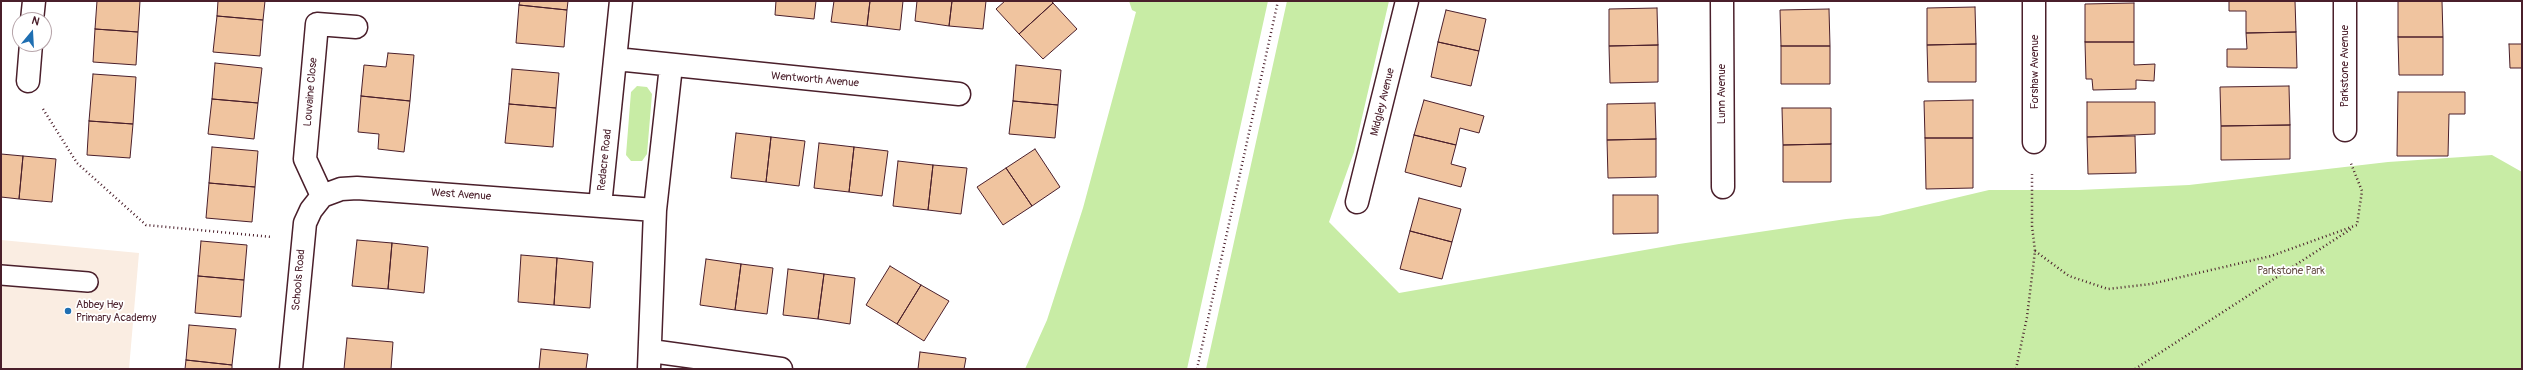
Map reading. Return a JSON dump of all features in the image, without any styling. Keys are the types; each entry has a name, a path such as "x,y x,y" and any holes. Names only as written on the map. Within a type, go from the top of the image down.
{"street":[{"path":"33,12 34,1"},
{"name":"Redacre Road","path":"622,1 600,206 655,210"},
{"name":"Midgley Avenue","path":"1357,202 1408,1"},
{"name":"Lunn Avenue","path":"1722,1 1723,187"},
{"name":"Forshaw Avenue","path":"2034,1 2034,142"},
{"name":"Parkstone Avenue","path":"2345,1 2345,130"},
{"name":"Louvaine Close","path":"322,196 306,159 317,24 356,27"},
{"path":"28,81 30,52"},
{"path":"616,59 670,66 655,210 650,360 781,369"},
{"name":"Wentworth Avenue","path":"670,66 959,94"},
{"name":"West Avenue","path":"322,196 341,189 358,188 600,206"},
{"name":"Schools Road","path":"291,369 305,223 311,210 322,196"}],"lane":[{"path":"1,275 88,282"}],"path":[{"path":"1197,369 1278,1"},
{"path":"28,81 50,122 77,163 146,225 303,240"},
{"path":"2135,369 2357,225 2362,191 2351,166"},
{"path":"2016,369 2027,317 2035,251 2032,226 2031,190"},
{"path":"2035,251 2069,276 2108,289 2151,284 2271,256 2357,225"}],"shaded area":[{"name":"Abbey Hey Primary Academy","path":"1,240 139,253 129,369 1,369"}],"green space":[{"path":"1129,1 1268,1 1187,369 1025,369 1047,320 1083,208 1136,12 1132,10"},
{"name":"Parkstone Park","path":"1287,1 1389,1 1354,152 1329,222 1399,293 1679,244 1846,219 1879,216 1989,190 2079,190 2189,185 2388,162 2492,155 2522,172 2522,369 1206,369"},
{"path":"637,86 647,87 652,94 647,154 642,161 631,161 626,155 631,92"}],"building":[{"path":"97,1 140,1 138,32 95,29"},
{"path":"218,1 265,1 263,20 217,16"},
{"path":"520,1 568,1 567,10 519,5"},
{"path":"776,1 816,1 814,19 775,15"},
{"path":"834,1 870,1 867,26 831,22"},
{"path":"870,1 903,1 900,30 867,26"},
{"path":"917,1 952,1 949,26 915,21"},
{"path":"952,1 986,1 983,29 949,26"},
{"path":"1005,1 1051,1 1053,3 1019,34 996,9"},
{"path":"2229,1 2295,1 2296,32 2246,33 2246,11 2229,11"},
{"path":"2398,1 2442,1 2443,37 2398,37"},
{"path":"1053,3 1077,29 1043,59 1019,34"},
{"path":"2134,3 2134,42 2085,42 2085,4"},
{"path":"519,5 567,10 564,47 516,43"},
{"path":"1975,7 1976,44 1927,45 1927,8"},
{"path":"1657,8 1658,45 1609,46 1609,9"},
{"path":"1829,9 1830,46 1781,46 1780,10"},
{"path":"1446,10 1486,19 1479,51 1438,42"},
{"path":"217,16 263,20 260,56 213,52"},
{"path":"95,29 138,32 136,65 93,62"},
{"path":"2296,32 2297,68 2227,67 2227,49 2247,49 2246,33"},
{"path":"2398,37 2443,37 2443,75 2399,75"},
{"path":"1438,42 1479,51 1471,86 1431,77"},
{"path":"2085,42 2134,42 2134,65 2155,64 2154,81 2136,80 2136,89 2093,90 2092,79 2086,79"},
{"path":"1976,44 1976,82 1928,82 1927,45"},
{"path":"2509,44 2522,44 2522,68 2510,68"},
{"path":"1658,45 1658,82 1610,83 1609,46"},
{"path":"1781,46 1830,46 1830,84 1781,84"},
{"path":"388,53 414,55 410,101 361,96 364,65 386,67"},
{"path":"215,63 262,68 258,103 212,99"},
{"path":"1016,65 1061,70 1058,105 1013,101"},
{"path":"512,69 559,73 556,108 509,104"},
{"path":"93,74 136,77 133,124 89,121"},
{"path":"2289,86 2290,125 2221,126 2220,87"},
{"path":"2398,92 2465,92 2465,114 2449,114 2448,156 2397,156"},
{"path":"361,96 410,101 404,152 378,149 379,134 358,132"},
{"path":"212,99 258,103 254,139 208,134"},
{"path":"1424,100 1484,116 1479,133 1460,128 1456,145 1414,135"},
{"path":"1973,100 1973,138 1925,138 1924,101"},
{"path":"1013,101 1058,105 1055,138 1009,134"},
{"path":"2087,102 2155,102 2155,134 2087,137"},
{"path":"1655,103 1656,139 1607,140 1607,104"},
{"path":"509,104 556,108 553,147 505,143"},
{"path":"1782,108 1831,108 1831,144 1783,145"},
{"path":"89,121 133,124 130,158 87,155"},
{"path":"2290,125 2290,159 2221,160 2221,126"},
{"path":"736,133 771,137 766,182 731,178"},
{"path":"1414,135 1456,145 1451,164 1466,168 1461,187 1405,172"},
{"path":"2135,136 2136,173 2088,174 2087,137"},
{"path":"771,137 805,141 799,186 766,182"},
{"path":"1925,138 1973,138 1973,188 1926,189"},
{"path":"1656,139 1656,177 1608,178 1607,140"},
{"path":"819,143 854,147 849,192 814,188"},
{"path":"1831,144 1831,182 1783,182 1783,145"},
{"path":"212,147 258,151 255,187 209,183"},
{"path":"854,147 888,151 882,196 849,192"},
{"path":"1035,149 1060,187 1032,206 1006,168"},
{"path":"1,154 23,156 19,199 1,197"},
{"path":"23,156 56,159 52,202 19,199"},
{"path":"898,161 933,165 928,210 893,206"},
{"path":"933,165 967,168 961,214 928,210"},
{"path":"1006,168 1032,206 1003,225 977,187"},
{"path":"209,183 255,187 252,222 206,218"},
{"path":"1613,195 1658,195 1658,233 1613,234"},
{"path":"1419,198 1461,209 1452,242 1410,231"},
{"path":"1410,231 1452,242 1442,279 1400,269"},
{"path":"357,240 392,243 388,289 352,286"},
{"path":"201,241 247,245 244,280 198,276"},
{"path":"392,243 428,247 424,293 388,289"},
{"path":"521,255 557,258 554,305 518,302"},
{"path":"557,258 593,262 590,308 554,305"},
{"path":"706,259 741,264 735,310 700,305"},
{"path":"741,264 773,268 767,314 735,310"},
{"path":"890,266 921,285 897,324 866,305"},
{"path":"788,269 824,274 818,319 783,315"},
{"path":"824,274 855,278 850,324 818,319"},
{"path":"198,276 244,280 241,317 195,313"},
{"path":"921,285 949,301 924,341 897,324"},
{"path":"189,325 236,329 232,365 186,360"},
{"path":"347,338 393,342 391,369 344,369"},
{"path":"541,349 588,354 586,369 539,369"},
{"path":"920,352 966,358 964,369 918,369"},
{"path":"186,360 232,365 232,369 185,369"}],"place":[{"name":"Abbey Hey Primary Academy","path":"68,311"}]}
